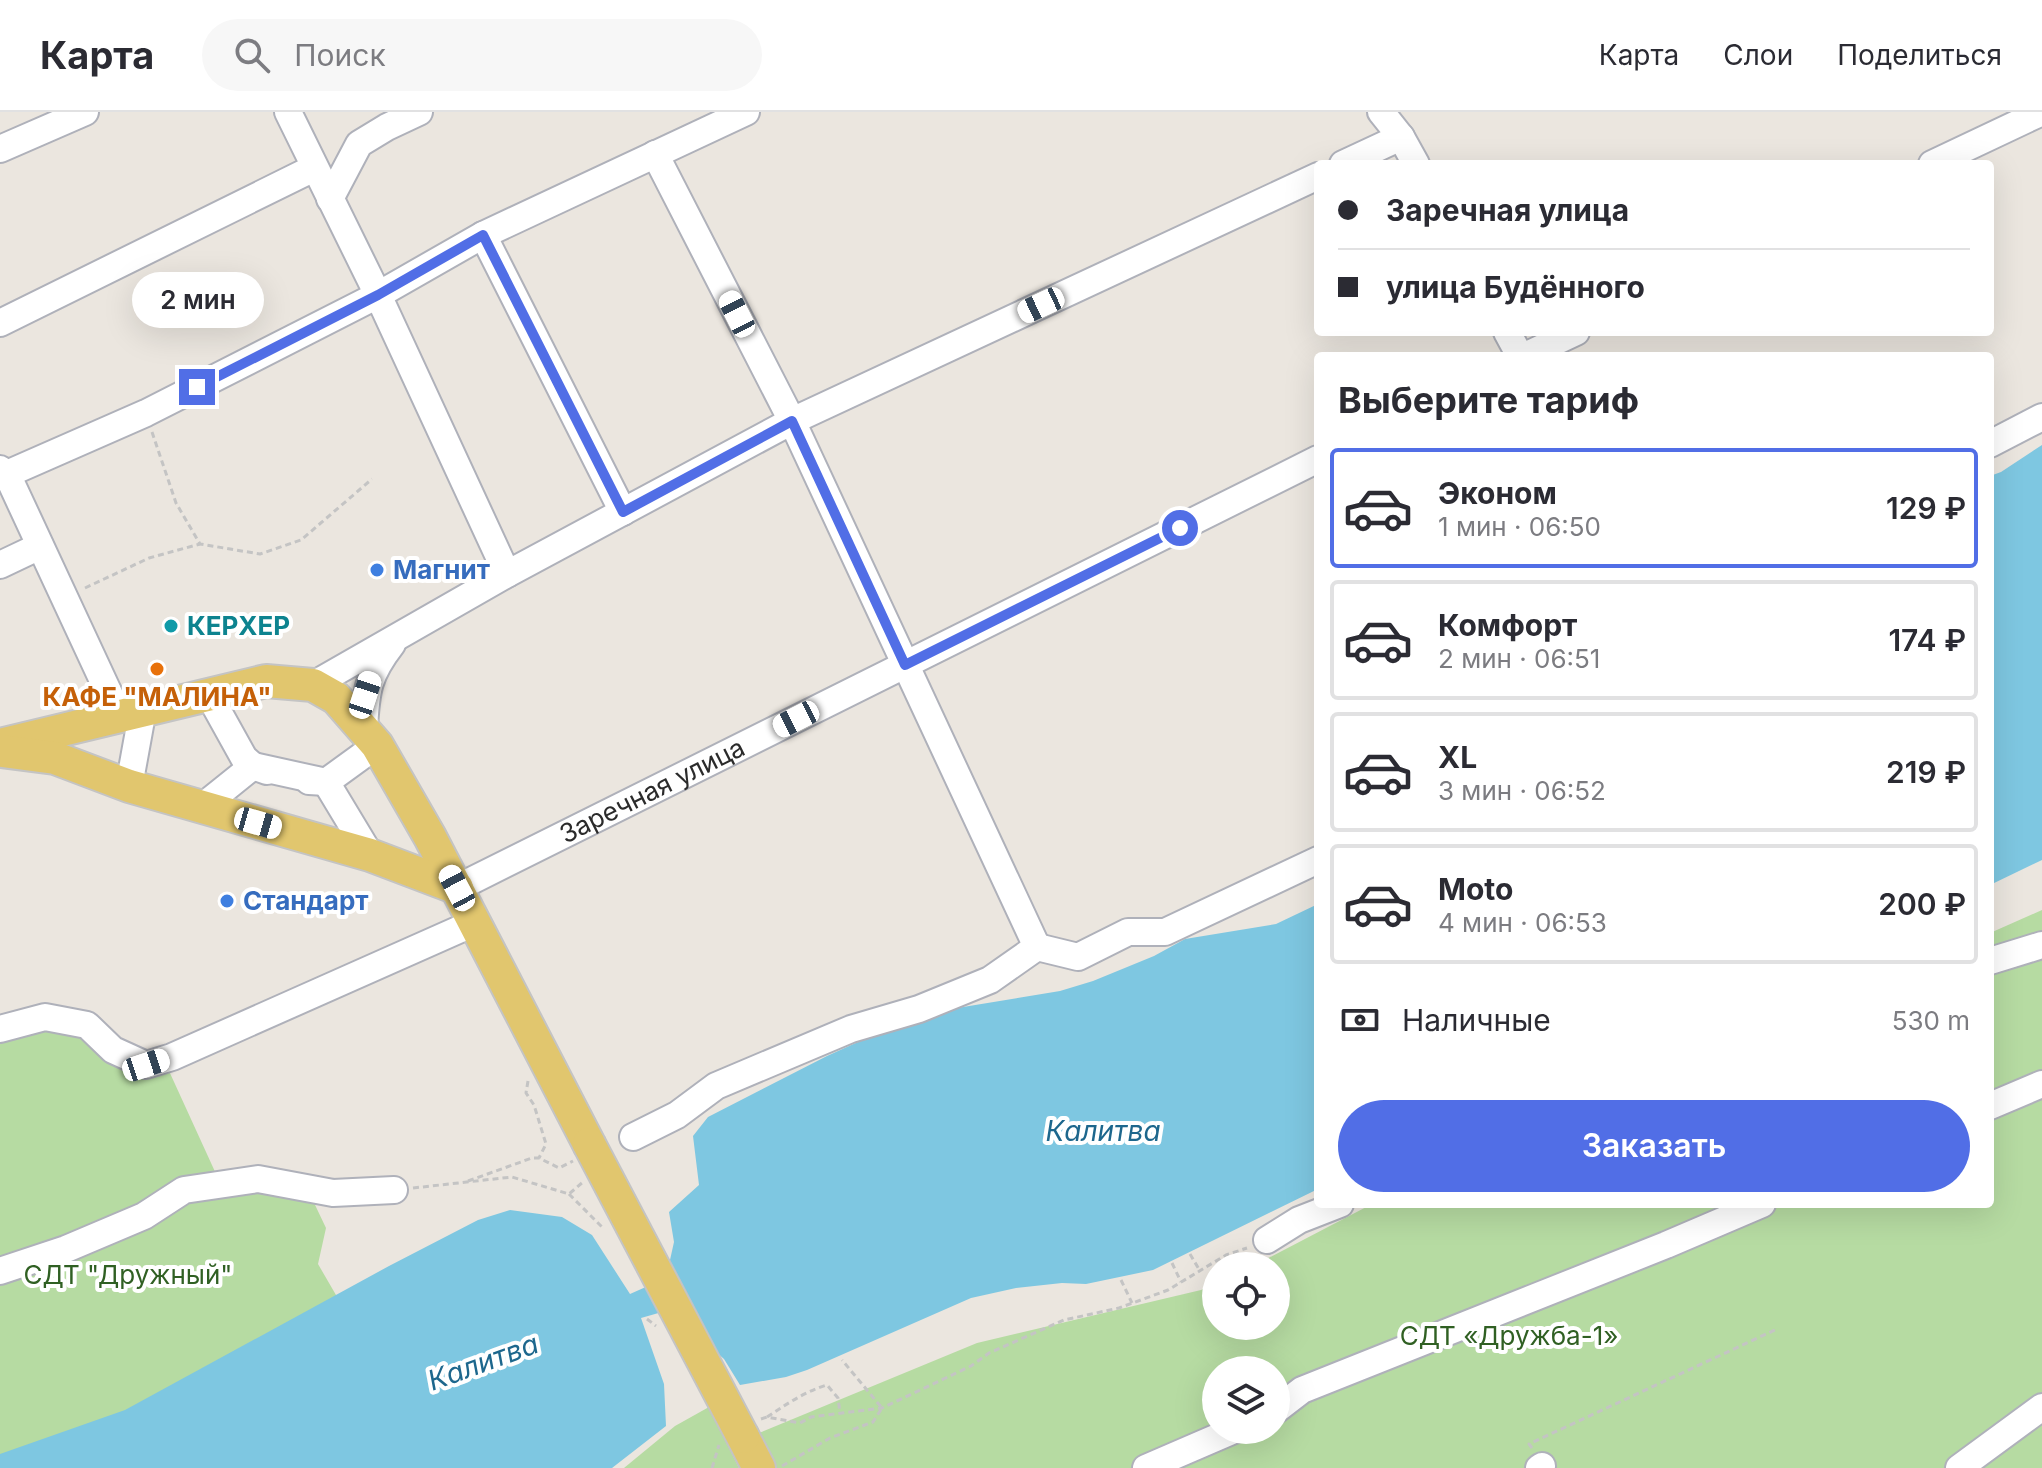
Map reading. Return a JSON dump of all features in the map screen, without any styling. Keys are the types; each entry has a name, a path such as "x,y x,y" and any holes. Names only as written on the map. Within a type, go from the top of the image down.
{"main road":[{"path":"0,745 266,681 313,685 336,698 371,737 430,837 589,1144 747,1427 759,1468"},
{"path":"0,751 55,758 129,786 370,855 457,888"}],"street":[{"path":"0,149 85,112"},
{"path":"288,112 378,295 507,574"},
{"path":"330,199 359,144 419,112"},
{"path":"129,786 131,712 63,599 3,472 146,413 378,295 483,235 746,112"},
{"path":"1381,112 1401,137 1414,160"},
{"path":"1940,160 2042,112"},
{"path":"1352,160 1401,137"},
{"path":"655,154 792,421 1037,947"},
{"path":"0,323 314,168"},
{"path":"313,685 507,574 792,421 1314,178"},
{"path":"483,235 623,512"},
{"path":"1531,352 1567,336"},
{"path":"1994,442 2042,417"},
{"name":"Заречная улица","path":"457,888 1314,461"},
{"path":"0,565 40,546"},
{"path":"209,695 244,758 253,766 299,781 326,782 371,737 365,695 375,666 398,636"},
{"path":"202,807 253,766"},
{"path":"326,782 370,855"},
{"path":"408,869 430,837"},
{"path":"633,1137 677,1115 716,1086 851,1029 919,1009 990,980 1037,947 1078,957 1128,932 1165,932 1314,862"},
{"path":"0,1029 45,1017 87,1025 113,1050 146,1065 172,1057 476,922"},
{"path":"1994,960 2042,945"},
{"path":"1994,1104 2042,1084"},
{"path":"0,1271 66,1249 144,1216 184,1190 258,1179 333,1193 394,1190"},
{"path":"1267,1240 1299,1220 1330,1208"},
{"path":"1290,1399 1302,1390 1753,1208"},
{"path":"1959,1468 2042,1407"},
{"path":"1146,1468 1202,1444"}],"path":[{"path":"146,413 176,503 200,544"},
{"path":"63,599 149,558 200,544 260,554 301,540 372,479"},
{"path":"526,1071 526,1093 534,1105 546,1144 539,1158"},
{"path":"459,1184 539,1158 559,1168"},
{"path":"394,1190 512,1177 569,1194 606,1231"},
{"path":"569,1194 585,1181"},
{"path":"747,1427 800,1423 811,1417 882,1408 971,1366 989,1353 1064,1320 1132,1303 1181,1282 1226,1255 1267,1240"},
{"path":"1190,1254 1200,1271"},
{"path":"1172,1263 1181,1282"},
{"path":"1121,1280 1132,1303"},
{"path":"1540,1467 1529,1444 1777,1329"},
{"path":"842,1360 882,1408"},
{"path":"712,1468 718,1446 797,1400 803,1392 827,1385 838,1398 840,1413"},
{"path":"779,1468 830,1438 873,1422 882,1408"}],"green space":[{"name":"СДТ «Дружба-1»","path":"2042,910 2042,1468 777,1468 759,1433 977,1343 1201,1290 1202,1340 1290,1340 1290,1252 1280,1252 1364,1208 1994,1208 1994,931"},
{"name":"СДТ \"Дружный\"","path":"69,1021 164,1060 222,1187 307,1188 326,1228 318,1264 347,1314 242,1370 0,1466 0,1044"},
{"path":"709,1407 739,1468 624,1468 675,1426"}],"water":[{"path":"2042,445 2042,860 1994,883 1994,475"},
{"name":"Калитва","path":"1314,906 1314,1191 1153,1270 1086,1284 1016,1288 971,1298 807,1370 740,1385 724,1359 669,1310 641,1318 664,1384 666,1426 612,1468 0,1468 0,1454 125,1410 389,1266 478,1220 510,1210 562,1217 592,1235 630,1294 666,1278 674,1242 669,1212 699,1185 693,1136 708,1117 889,1028 957,1008 1060,991 1154,956 1185,939 1276,924"}],"place":[{"name":"Магнит","path":"377,570"},
{"name":"КЕРХЕР","path":"171,626"},
{"name":"КАФЕ \"МАЛИНА\"","path":"157,669"},
{"name":"Стандарт","path":"227,901"}],"route":[{"path":"197,387 378,295 483,235 623,512 792,421 905,665 1180,528"}]}
